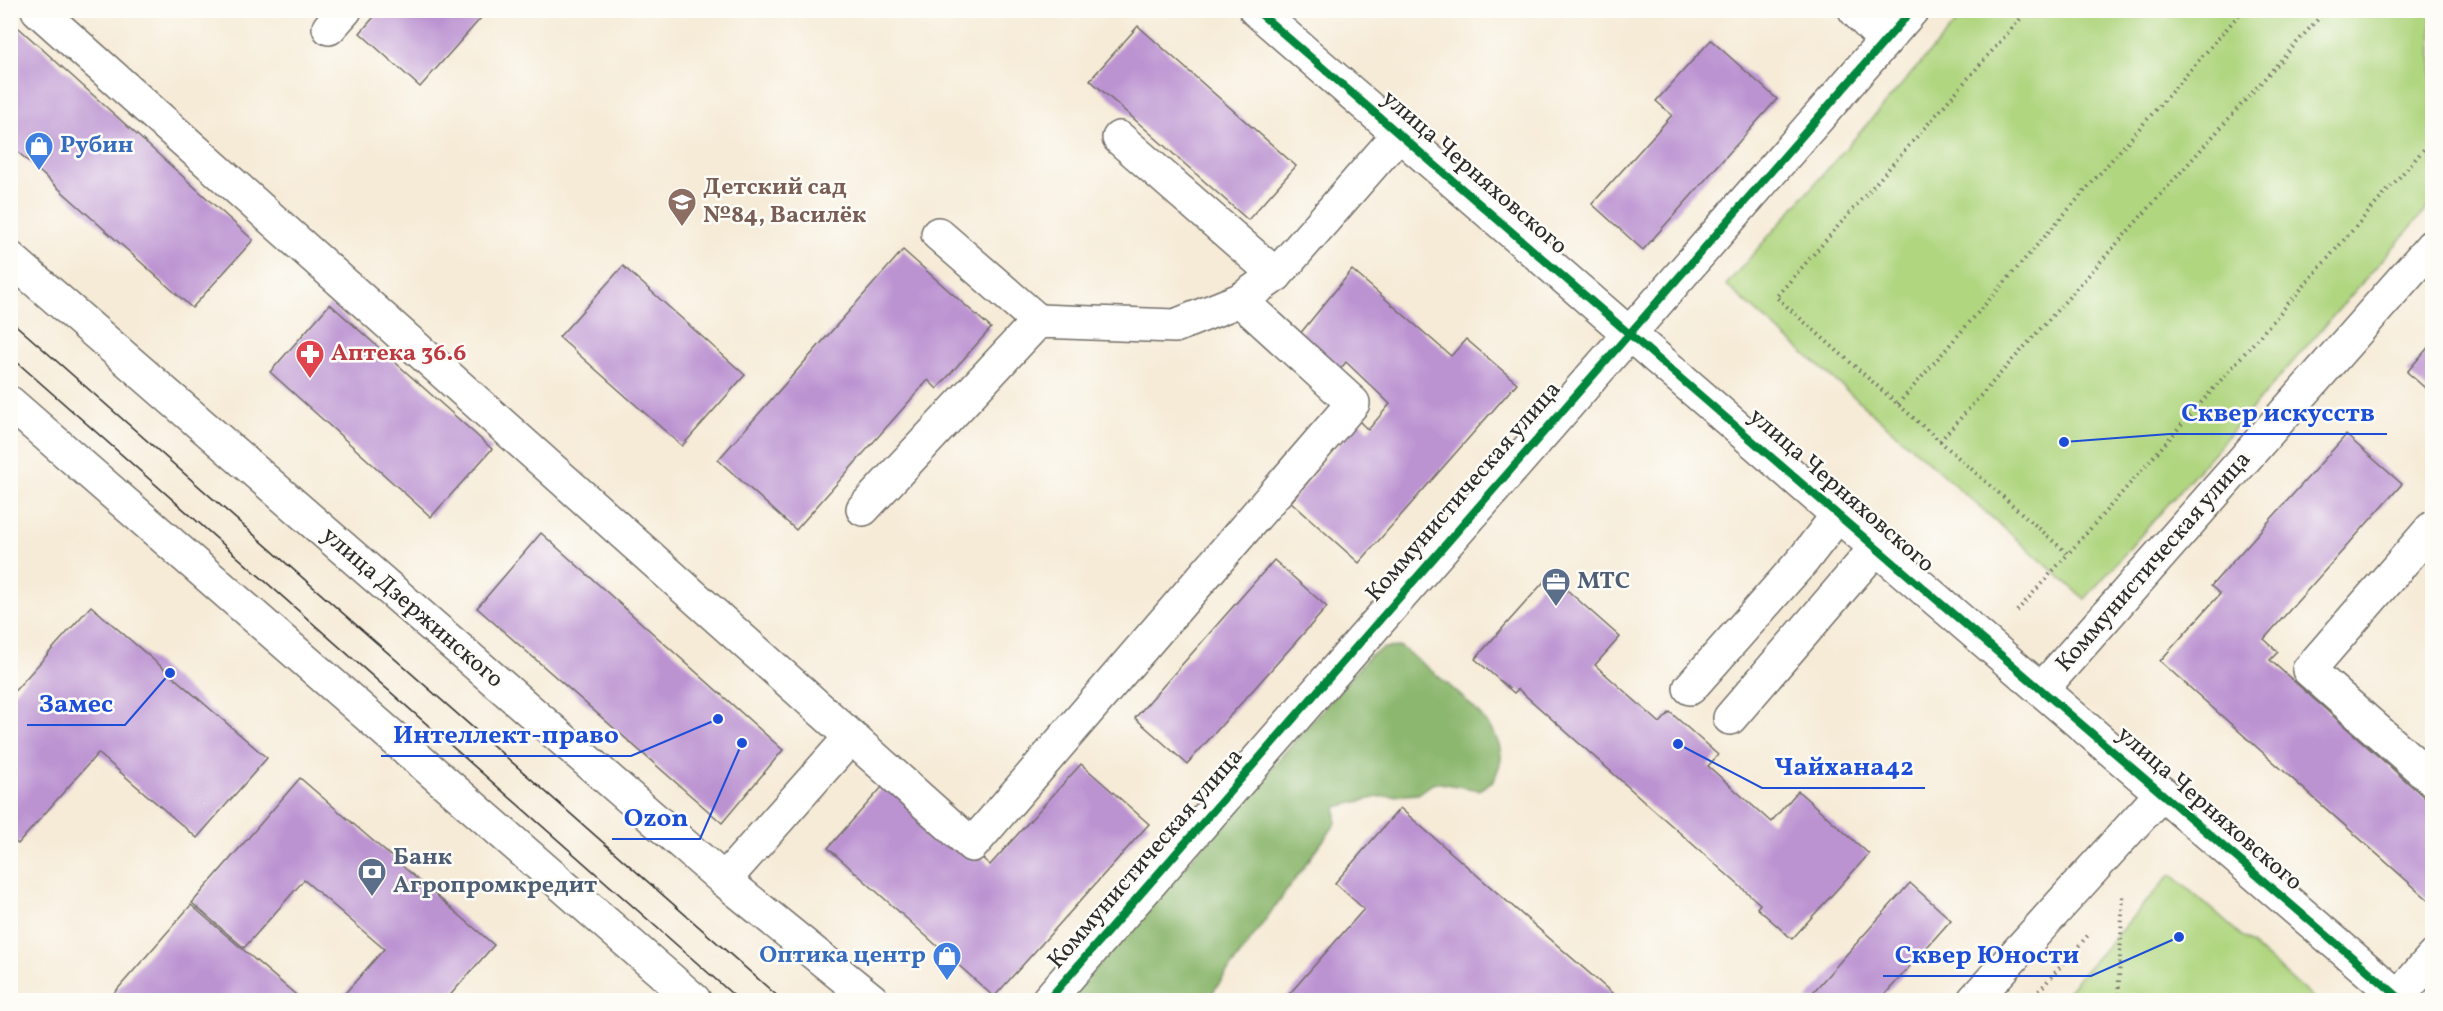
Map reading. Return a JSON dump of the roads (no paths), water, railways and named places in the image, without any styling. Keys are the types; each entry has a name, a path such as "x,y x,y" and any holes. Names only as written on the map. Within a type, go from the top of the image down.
{"street":[{"path":"38,10 972,845 1353,403 1240,300"},
{"name":"улица Черняховского","path":"1256,10 1838,516 2400,999"},
{"path":"1856,10 1885,41"},
{"name":"Коммунистическая улица","path":"1048,1000 1912,10"},
{"path":"938,234 1038,321 1175,326 1240,300 1276,275 1399,134"},
{"path":"1119,138 1276,275"},
{"name":"Коммунистическая улица","path":"2042,689 2433,246"},
{"name":"улица Дзержинского","path":"10,258 724,880 872,1000"},
{"path":"863,509 1038,321"},
{"path":"10,403 694,1000"},
{"path":"1690,688 1804,559 1838,516"},
{"path":"2433,528 2309,670 2433,779"},
{"path":"1730,718 1876,548"},
{"path":"724,880 851,737"},
{"path":"1974,1000 2162,793"},
{"path":"2400,999 2433,958"}],"tram line":[{"path":"10,320 782,1000"},
{"path":"10,356 739,1000"}],"place":[{"name":"Рубин","path":"39,172"},
{"name":"Детский сад №84, Василёк","path":"682,228"},
{"name":"Аптека 36.6","path":"310,380"},
{"name":"Сквер искусств","path":"2064,442"},
{"name":"МТС","path":"1556,608"},
{"name":"Замес","path":"170,673"},
{"name":"Интеллект-право","path":"718,719"},
{"name":"Ozon","path":"742,743"},
{"name":"Чайхана42","path":"1678,744"},
{"name":"Банк Агропромкредит","path":"372,898"},
{"name":"Сквер Юности","path":"2179,937"},
{"name":"Оптика центр","path":"947,982"}]}
